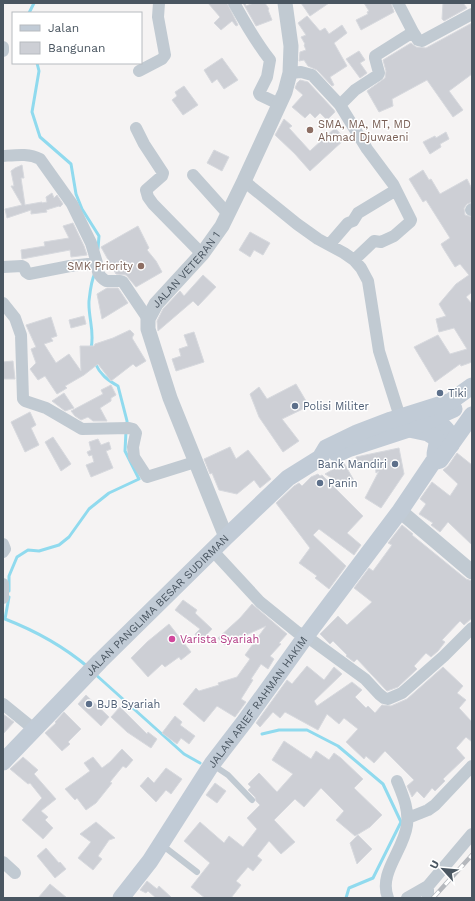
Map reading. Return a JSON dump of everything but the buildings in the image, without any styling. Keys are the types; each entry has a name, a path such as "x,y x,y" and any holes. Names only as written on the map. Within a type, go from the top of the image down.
{"main road":[{"name":"JALAN PANGLIMA BESAR SUDIRMAN","path":"4,759 35,730 84,677 212,550 288,478 320,458 328,458 407,420 451,401 472,386"},
{"path":"432,419 472,409"},
{"name":"JALAN ARIEF RAHMAN HAKIM","path":"121,898 150,861 212,764 400,511 434,458 472,409"},
{"path":"407,420 420,415 432,419 441,424 450,439"},
{"path":"407,420 436,438 437,444 434,458"}],"street":[{"path":"139,72 162,59 164,55 158,17 159,3"},
{"path":"234,3 244,18 252,36 270,60 267,77 259,93 260,95 279,104"},
{"name":"JALAN VETERAN 1","path":"226,537 170,398 148,329 148,319 156,304 202,254 217,233 244,181 285,92 290,73 291,46 285,3"},
{"path":"398,3 418,40 422,41 472,14"},
{"path":"340,105 355,90 378,75 379,72 375,56 413,32"},
{"path":"3,46 3,51"},
{"path":"290,73 301,72 312,75 340,105 367,149 396,190 411,221 394,236 381,242 374,241 354,260"},
{"path":"136,128 147,149 163,173 162,176 146,190 148,197 202,254"},
{"path":"3,156 24,155 34,156 40,159 72,204 91,243 97,263 97,271 100,276 106,281 123,282 148,319"},
{"path":"193,175 228,214"},
{"path":"244,181 297,224 344,253 354,260 361,268 368,281 379,351 407,420"},
{"path":"329,245 348,223 353,221 358,213 396,190"},
{"path":"3,267 22,266 26,272 30,274 70,266 97,263"},
{"path":"3,302 15,318 20,335 24,401 46,408 82,429 133,429 136,433 132,447 134,457 147,477 195,462"},
{"path":"400,511 472,572"},
{"path":"3,544 5,549 3,552"},
{"path":"212,550 260,602 297,632 306,636 365,679 384,698 388,699 402,693 444,656 472,628"},
{"path":"3,584 3,598"},
{"path":"3,704 35,730"},
{"path":"408,818 428,810 472,766"},
{"path":"388,898 385,891 386,882 405,834 408,818 406,803 397,781"},
{"path":"408,898 428,892 472,834"},
{"path":"3,862 15,873"}],"lane":[{"path":"212,764 228,775 252,800"},
{"path":"161,844 197,872"}],"waterway":[{"path":"30,12 34,3"},
{"path":"37,64 39,71 32,112 40,137 71,164 76,194 82,209 99,236 98,249"},
{"path":"91,348 92,330 89,313 89,301 95,273"},
{"path":"95,363 104,376 118,386 127,426"},
{"path":"9,591 9,576 17,557 28,550 39,551 59,545 69,537 89,509 109,493 139,479 125,451 126,431"},
{"path":"9,597 5,619 49,640 69,652 88,667"},
{"path":"95,674 184,754 200,763"},
{"path":"262,734 279,730 307,730 338,746 383,784 401,822 373,878 349,888 346,898"}],"railway":[{"path":"433,898 472,855"}],"place":[{"name":"SMA, MA, MT, MD Ahmad Djuwaeni","path":"310,130"},
{"name":"SMK Priority","path":"141,266"},
{"name":"Tiki","path":"440,393"},
{"name":"Polisi Militer","path":"295,406"},
{"name":"Bank Mandiri","path":"395,464"},
{"name":"Panin","path":"320,483"},
{"name":"Varista Syariah","path":"172,639"},
{"name":"BJB Syariah","path":"89,704"}]}
